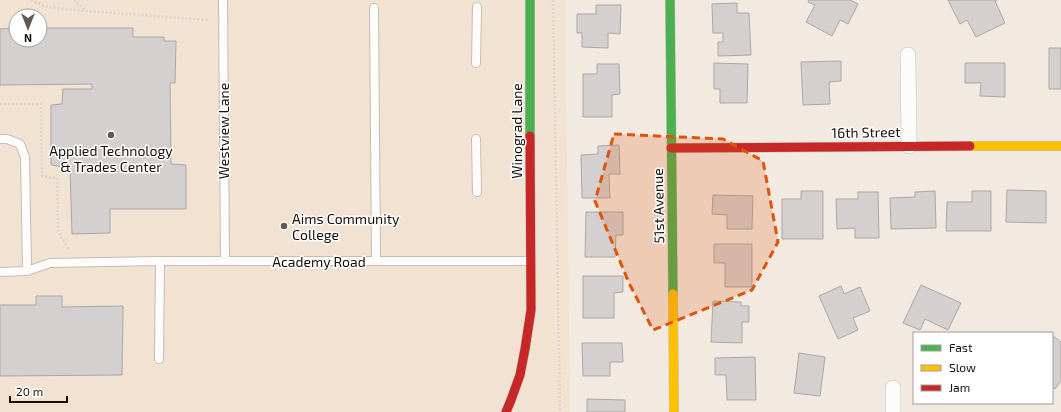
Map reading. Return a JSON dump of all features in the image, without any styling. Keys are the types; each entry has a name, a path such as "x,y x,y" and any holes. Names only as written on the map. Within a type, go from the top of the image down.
{"street":[{"name":"Winograd Lane","path":"506,412 519,380 531,310 530,0"},
{"name":"51st Avenue","path":"670,0 674,412"},
{"path":"908,55 909,146"},
{"name":"16th Street","path":"671,148 1061,146"},
{"path":"893,388 893,412"}],"lane":[{"name":"Westview Lane","path":"223,0 225,261"},
{"path":"476,63 477,7"},
{"path":"374,8 376,261"},
{"path":"0,139 7,139 20,144 25,157 27,271"},
{"path":"476,139 477,192"},
{"name":"Academy Road","path":"0,272 27,271 50,263 160,261 531,261"},
{"path":"159,359 160,261"}],"path":[{"path":"31,0 48,7 212,20"},
{"path":"74,0 86,11"},
{"path":"553,0 560,412"},
{"path":"0,104 41,104 42,176 58,178 58,232 68,248 76,248"}],"highlighted area":[{"path":"614,134 723,139 763,161 778,242 752,290 653,330 629,283 595,201"}],"shaded area":[{"name":"Aims Community College","path":"0,0 565,0 570,412 0,412"}],"building":[{"path":"809,0 850,0 858,4 848,24 840,20 832,36 806,22 815,5 808,2"},
{"path":"948,0 997,0 995,1 1005,23 976,37 967,20 960,24"},
{"path":"737,3 737,13 749,13 751,55 718,56 718,42 723,42 723,33 713,33 712,4"},
{"path":"596,5 621,5 620,34 608,33 608,48 582,47 582,33 577,33 577,14 596,14"},
{"name":"Applied Technology & Trades Center","path":"8,28 8,48 48,48 48,28 133,28 133,37 164,37 164,41 176,41 175,83 170,83 171,164 186,165 186,209 110,209 110,233 72,234 70,168 51,165 51,105 62,104 63,89 92,89 92,84 0,85 0,29"},
{"path":"1049,48 1061,48 1061,89 1049,89"},
{"path":"841,61 841,81 829,82 830,104 803,105 801,62"},
{"path":"714,63 748,64 747,103 720,103 720,89 714,89"},
{"path":"965,63 1005,63 1005,97 980,96 981,83 965,83"},
{"path":"597,64 619,64 620,94 612,95 612,117 583,117 583,74 597,74"},
{"path":"619,145 620,174 609,174 610,198 582,198 581,155 598,154 598,146"},
{"path":"1007,190 1046,191 1046,223 1006,222"},
{"path":"801,191 823,191 823,239 782,239 782,199 801,199"},
{"path":"935,191 936,228 891,229 890,198 915,197 915,192"},
{"path":"972,191 991,191 991,231 946,231 947,202 972,202"},
{"path":"858,192 878,192 879,238 855,238 855,228 837,229 836,199 858,199"},
{"path":"713,195 753,196 752,229 727,229 727,215 712,214"},
{"path":"586,212 623,212 623,235 616,235 615,257 585,257"},
{"path":"714,244 752,244 752,287 725,287 725,263 714,263"},
{"path":"583,276 623,276 623,292 614,293 614,318 583,318"},
{"path":"921,285 961,303 948,330 925,319 920,330 903,323"},
{"path":"841,286 844,294 860,287 870,311 853,318 858,330 838,339 819,296"},
{"path":"36,296 62,296 62,307 123,306 122,375 0,376 0,305 36,305"},
{"path":"713,301 741,302 741,306 749,306 749,322 742,322 742,343 711,342"},
{"path":"1053,336 1061,342 1061,381 1055,389 1053,387"},
{"path":"582,343 622,343 623,362 610,362 610,376 583,376"},
{"path":"799,353 825,357 820,396 794,393"},
{"path":"755,357 756,400 727,400 726,375 715,375 715,358"},
{"path":"587,399 625,400 625,412 587,412"}],"traffic: fast":[{"path":"530,0 530,136"},
{"path":"670,0 673,294"}],"traffic: slow":[{"path":"970,146 1061,146"},
{"path":"673,294 674,412"}],"traffic: jam":[{"path":"506,412 520,375 531,310 530,136"},
{"path":"671,148 970,146"}],"place":[{"name":"Applied Technology & Trades Center","path":"111,135"},
{"name":"Aims Community College","path":"284,226"}]}
